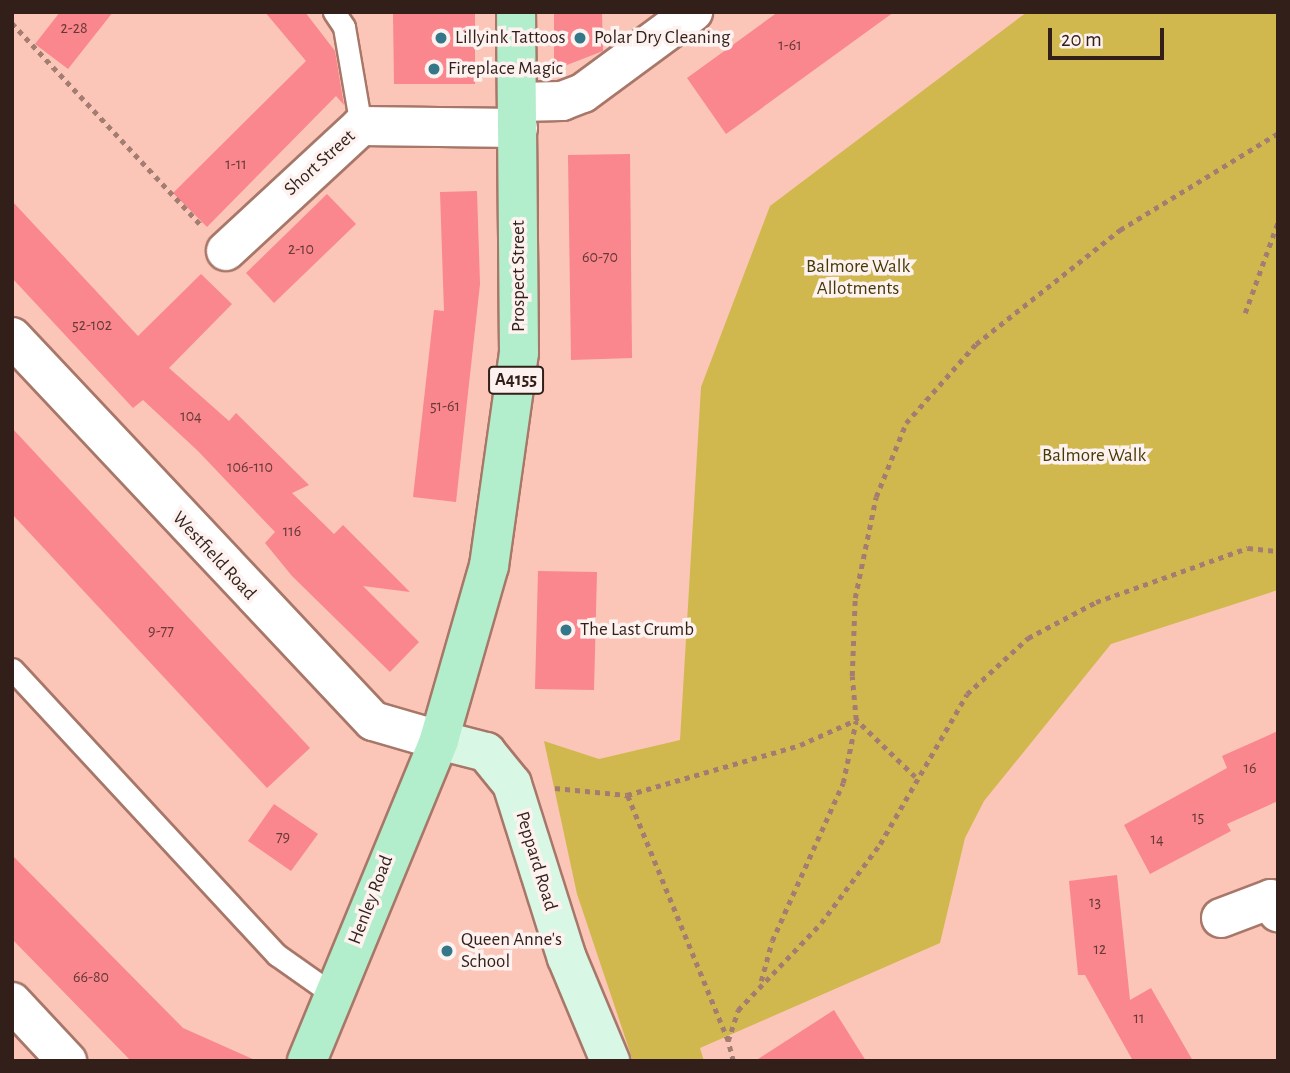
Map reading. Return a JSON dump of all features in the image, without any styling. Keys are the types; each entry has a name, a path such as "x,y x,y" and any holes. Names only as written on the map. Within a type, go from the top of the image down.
{"main road":[{"name":"Prospect Street","path":"439,740 489,566 519,354 516,12"},
{"name":"Peppard Road","path":"439,740 486,752 512,784 566,958 610,1061"},
{"name":"Henley Road","path":"307,1061 439,740"}],"street":[{"name":"Short Street","path":"226,251 361,126 518,115 562,101 583,93 693,12"},
{"name":"Westfield Road","path":"12,337 373,722 439,740"},
{"path":"1221,918 1276,902"},
{"path":"12,1002 66,1061"}],"lane":[{"path":"334,12 344,27 361,126"},
{"path":"12,669 277,955 334,995"}],"path":[{"path":"12,23 197,220"},
{"path":"760,984 772,941 843,783 856,720 855,598 876,497 906,423 976,344 1110,238 1278,133"},
{"path":"1245,313 1278,222"},
{"path":"728,1041 738,1010 821,923 866,864 915,777 967,694 1028,638 1096,602 1248,548 1278,551"},
{"path":"856,720 915,777"},
{"path":"512,784 627,795 800,745 856,720"},
{"path":"627,795 728,1041 733,1061"}],"green space":[{"path":"1027,12 1278,12 1278,590 1111,644 984,801 965,838 940,943 700,1048 704,1061 633,1061 577,894 544,741 599,759 680,740 701,387 770,206"}],"building":[{"path":"60,12 113,12 68,69 35,44"},
{"path":"265,12 305,12 335,51 344,105 336,96 207,227 173,193 306,61"},
{"path":"393,12 475,12 475,84 394,84"},
{"path":"554,12 602,12 603,51 554,70"},
{"path":"778,12 894,12 726,134 687,78"},
{"path":"630,154 632,358 571,360 568,155"},
{"path":"477,191 480,284 456,502 413,497 434,310 444,311 440,192"},
{"path":"327,194 356,224 274,303 246,273"},
{"path":"12,201 138,336 201,274 232,304 169,368 229,421 236,413 309,485 292,493 334,534 343,525 410,592 363,586 419,642 390,672 292,576 265,543 275,532 198,451 143,400 133,408 12,278"},
{"path":"12,428 310,748 267,788 12,514"},
{"name":"The Last Crumb","path":"538,571 597,572 594,690 535,689"},
{"path":"1278,731 1278,801 1227,824 1231,831 1150,874 1124,825 1227,768 1222,756"},
{"path":"274,804 318,834 291,871 248,841"},
{"path":"12,855 183,1028 257,1061 131,1061 12,939"},
{"path":"1117,875 1130,1000 1151,988 1193,1061 1133,1061 1085,975 1078,975 1069,881"},
{"path":"834,1010 866,1061 755,1061"}],"place":[{"name":"Lillyink Tattoos","path":"441,38"},
{"name":"Polar Dry Cleaning","path":"580,38"},
{"name":"Fireplace Magic","path":"434,69"},
{"name":"The Last Crumb","path":"566,630"},
{"name":"Queen Anne's School","path":"447,951"}],"park label":[{"name":"Balmore Walk Allotments","path":"858,278"},
{"name":"Balmore Walk","path":"1094,456"}]}
